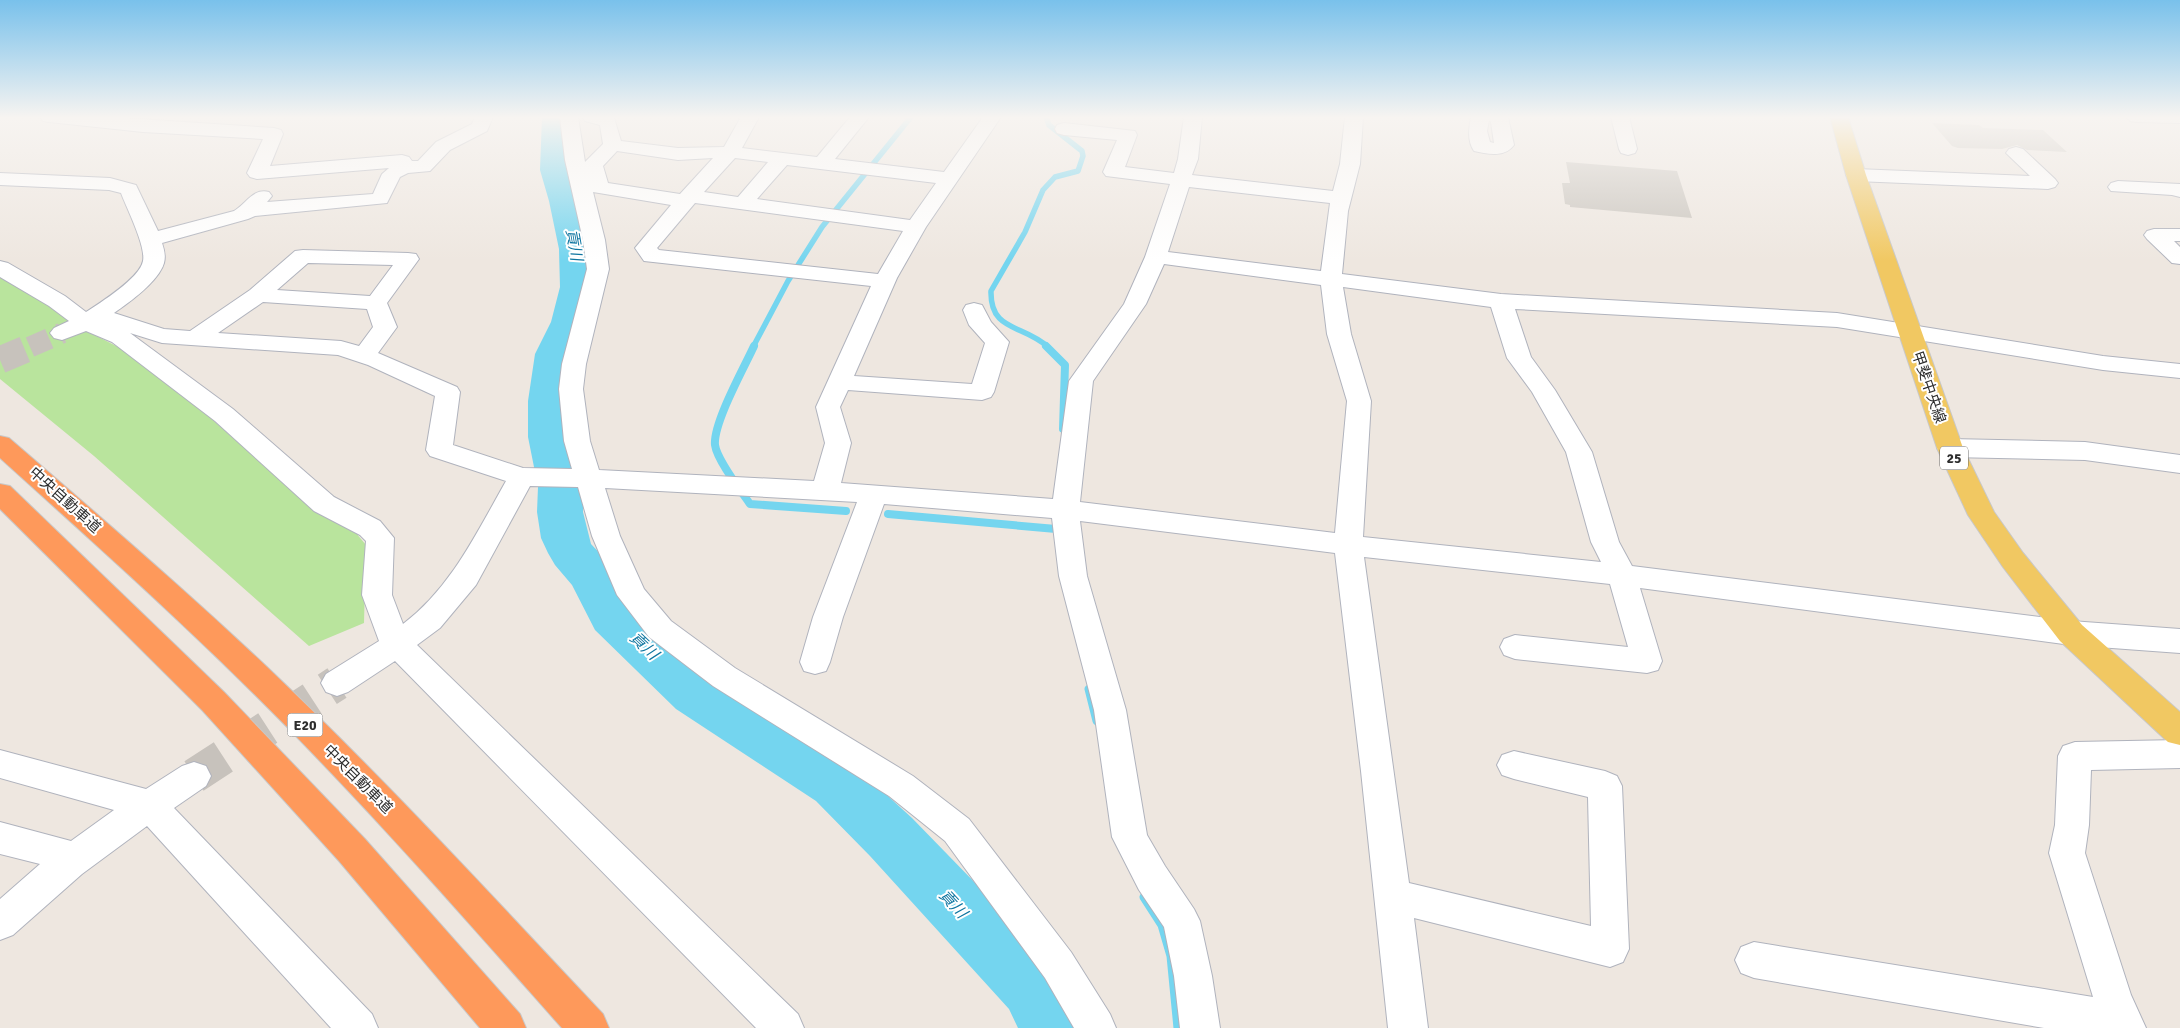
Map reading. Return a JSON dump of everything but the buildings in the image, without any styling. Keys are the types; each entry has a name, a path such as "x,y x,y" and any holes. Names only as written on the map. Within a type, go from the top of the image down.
{"highway":[{"name":"中央自動車道","path":"0,444 133,561 258,677 397,819 590,1028"},
{"path":"0,493 220,708 352,850 506,1028"}],"main road":[{"name":"甲斐中央線","path":"1853,165 1950,448 1982,515 2013,560 2071,633 2180,732"}],"street":[{"path":"260,165 257,173 355,165"},
{"path":"250,210 380,199 392,174 404,167 423,167 425,165"},
{"path":"577,165 594,240 598,269 574,364 571,389 578,441 588,478 606,536 632,595 660,629 724,677 901,786 957,830 1058,965 1096,1028"},
{"path":"593,165 599,188 743,203 916,227"},
{"path":"718,165 646,248 652,256 884,282"},
{"path":"743,203 777,165"},
{"path":"836,165 949,178"},
{"path":"825,491 838,443 828,407 884,282 916,227 958,165"},
{"path":"1116,165 1113,172 1342,198"},
{"path":"1186,165 1156,257 1135,304 1081,381 1056,509 1110,710 1130,837 1152,878 1181,921 1193,976 1200,1028"},
{"path":"1350,165 1338,211 1331,279 1339,334 1359,400 1348,545 1408,1028"},
{"path":"1856,175 2048,182 2029,165"},
{"path":"149,240 241,215 250,210 284,171"},
{"path":"0,179 110,184 129,190 149,240 154,263 148,273 116,302 81,323"},
{"path":"2118,187 2178,189 2180,191"},
{"path":"2180,235 2154,235 2180,258"},
{"path":"195,338 258,296 303,256 408,259 376,304"},
{"path":"1156,257 1502,301 1837,320 2103,363 2180,371"},
{"path":"0,268 21,278 57,301 81,323 120,337 224,415 324,504 370,528 380,538 377,595 394,641 784,1028"},
{"path":"258,296 376,304"},
{"path":"1502,301 1519,358 1543,390 1579,452 1605,542 1622,575 1647,661 1515,647"},
{"path":"364,356 385,327 376,304"},
{"path":"839,382 982,392 997,342 981,325 974,310"},
{"path":"81,323 162,336 341,348 364,356 448,392 440,450 522,477 588,478 825,491 1056,509 1348,545 1622,575 2071,633 2180,641"},
{"path":"1950,448 2085,451 2180,464"},
{"path":"336,683 397,644 430,620 466,577 522,477"},
{"path":"815,662 828,617 874,494"},
{"path":"2125,1025 2113,998 2067,853 2072,825 2074,756 2180,754"},
{"path":"0,764 149,805 358,1028"},
{"path":"1392,896 1610,949 1605,786 1514,766"},
{"path":"0,923 28,895 76,858 149,805 194,776"},
{"path":"0,838 76,858"},
{"path":"1754,960 2125,1025"}],"green space":[{"path":"0,276 50,303 77,326 120,348 176,387 289,488 351,527 366,545 364,623 309,646 94,456 0,379"}],"waterway":[{"name":"貢川","path":"556,165 577,249 579,287 570,322 555,354 549,401 550,437 561,487 560,512 565,538 572,553 591,575 613,617 695,694 836,784 891,837 1032,987 1052,1028"},
{"path":"753,347 788,281 822,227 872,165"},
{"path":"1048,347 1002,321 996,314 992,304 991,291 1025,232 1043,190 1055,177 1078,171 1080,165"},
{"path":"754,346 719,423 715,445 720,459 750,504 846,511"},
{"path":"1046,346 1065,365 1063,429"},
{"path":"888,514 1056,529"},
{"path":"1089,689 1097,721"},
{"path":"1144,897 1162,925 1171,956 1178,1028"}],"tunnel":[{"path":"30,347 62,333"},
{"path":"0,360 33,346"},
{"path":"194,776 337,683"}]}
